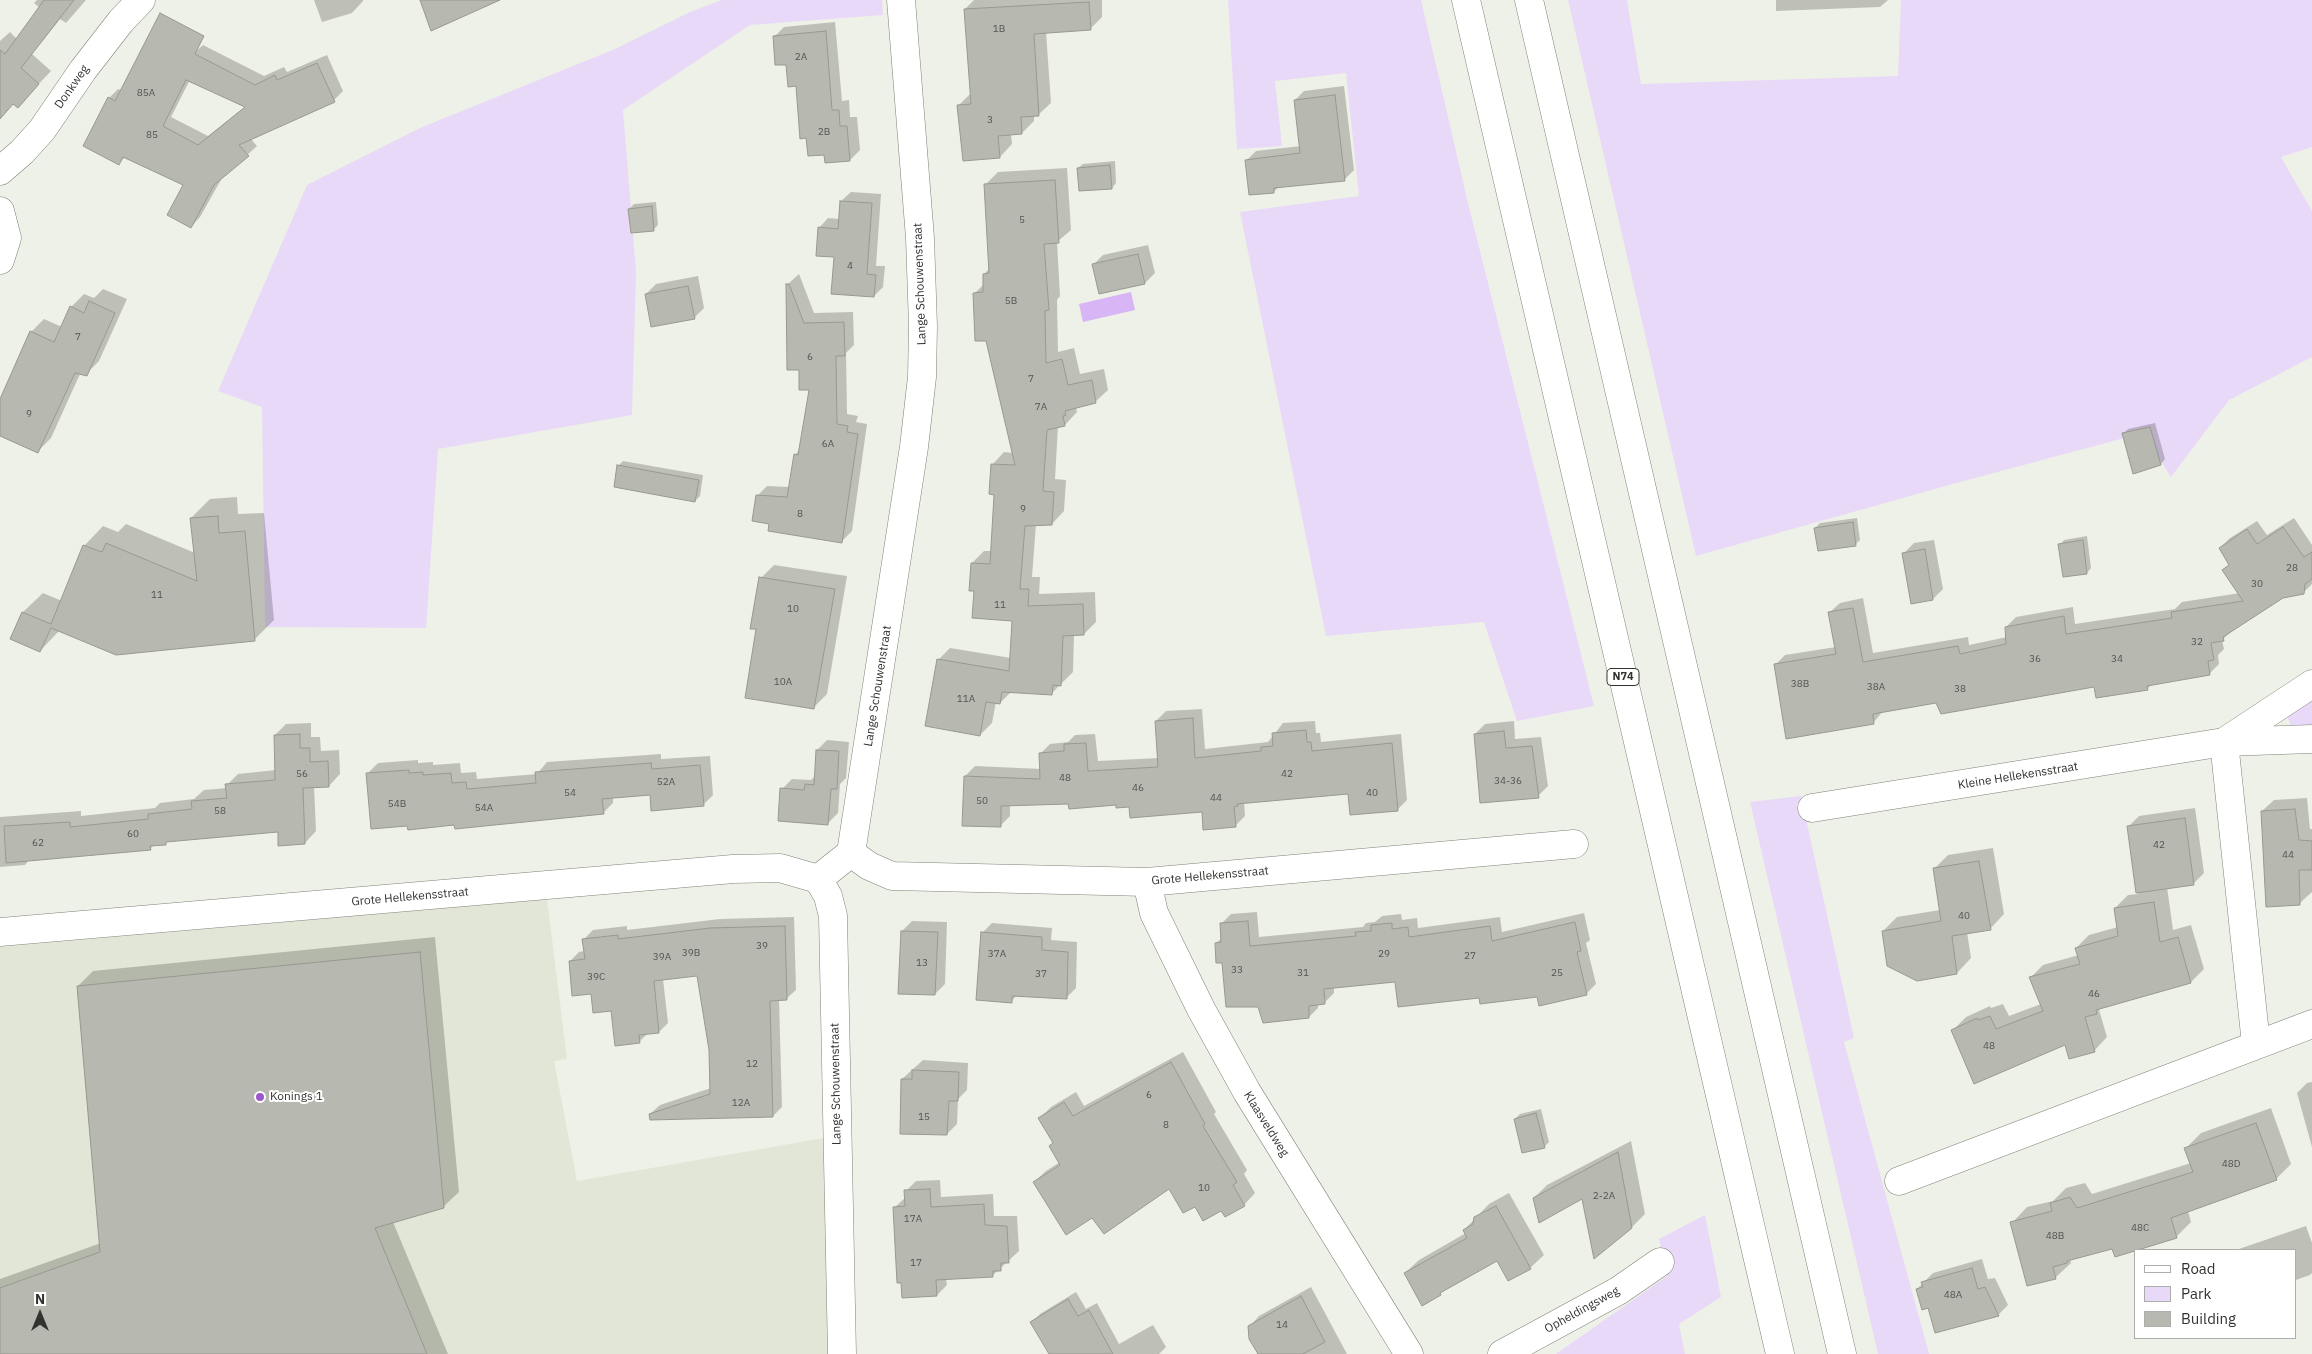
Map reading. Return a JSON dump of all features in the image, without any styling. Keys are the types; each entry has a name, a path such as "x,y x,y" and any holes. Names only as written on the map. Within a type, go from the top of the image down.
{"main road":[{"name":"Donkweg","path":"0,171 22,152 42,130 121,21 141,0"},
{"name":"Lange Schouwenstraat","path":"851,853 914,447 922,377 924,326 920,238 902,0"},
{"name":"N74","path":"1466,0 1780,1354"},
{"path":"1529,0 1842,1354"},
{"path":"0,211 7,238 0,260"},
{"name":"Kleine Hellekensstraat","path":"2224,742 2312,684"},
{"name":"Kleine Hellekensstraat","path":"1812,808 2224,742 2312,739"},
{"path":"2224,742 2256,1044"},
{"name":"Grote Hellekensstraat","path":"851,853 869,866 892,876 1147,882 1574,844"},
{"path":"818,879 851,853"},
{"name":"Grote Hellekensstraat","path":"0,932 733,869 780,868 818,879"},
{"name":"Lange Schouwenstraat","path":"818,879 828,896 833,916 842,1354"},
{"name":"Klaasveldweg","path":"1147,882 1154,913 1201,1009 1247,1092 1409,1354"},
{"path":"1899,1181 2312,1024"},
{"name":"Opheldingsweg","path":"1502,1354 1618,1290 1660,1262"}],"shaded area":[{"path":"1131,292 1135,310 1083,322 1079,304"},
{"path":"547,899 567,1059 554,1061 577,1181 824,1138 829,1354 0,1354 0,947"}],"green space":[{"path":"722,0 882,0 883,15 750,25 623,110 636,272 632,415 438,449 426,628 265,627 262,407 218,391 307,185 420,128 615,49 690,12"},
{"path":"1228,0 1421,0 1467,199 1594,706 1517,721 1484,622 1326,636 1240,212 1359,196 1346,73 1275,81 1282,146 1237,149"},
{"path":"1568,0 1627,0 1641,84 1898,76 1901,0 2312,0 2312,147 2281,157 2312,211 2312,357 2229,400 2171,477 2143,433 1696,556"},
{"path":"2312,697 2312,727 2292,728 2287,716"},
{"path":"1801,796 1854,1038 1844,1042 1929,1354 1878,1354 1750,802"},
{"path":"1705,1215 1721,1297 1679,1324 1685,1354 1556,1354 1667,1276 1659,1239"}],"building":[{"path":"44,0 74,0 21,68 39,84 18,108 13,104 0,119 0,50 5,54"},
{"path":"420,0 500,0 431,31"},
{"path":"1089,2 1091,30 1034,34 1039,116 1021,117 1022,134 998,136 1000,158 963,161 957,105 971,104 964,9"},
{"path":"160,13 204,36 195,54 255,85 275,75 277,80 317,63 335,102 239,145 249,156 214,185 191,228 167,215 183,185 123,157 119,165 83,146 108,97 115,101","holes":["186,80 245,107 198,145 163,126"]},
{"path":"826,31 832,110 839,110 840,126 847,126 850,161 825,163 824,155 808,156 806,138 800,139 796,86 788,87 786,65 775,65 773,36"},
{"path":"1335,95 1345,181 1274,188 1274,193 1249,195 1245,160 1300,153 1294,100"},
{"path":"1110,165 1112,189 1079,191 1077,168"},
{"path":"1055,180 1059,243 1044,244 1049,310 1045,311 1046,363 1062,359 1068,385 1092,380 1096,403 1065,411 1066,415 1063,416 1065,426 1047,430 1043,491 1054,492 1052,525 1025,526 1020,589 1029,589 1028,606 1083,604 1084,635 1063,636 1061,686 1053,685 1052,695 1002,692 1000,704 986,702 980,736 925,726 937,659 1009,671 1012,621 972,618 974,591 969,591 971,563 990,564 994,495 989,494 991,464 1015,465 986,341 975,341 973,293 983,292 983,274 989,273 984,184"},
{"path":"840,201 872,203 867,274 876,275 874,297 831,294 834,257 816,256 818,227 838,229"},
{"path":"652,206 654,231 631,233 628,209"},
{"path":"1138,254 1145,284 1099,294 1092,264"},
{"path":"786,284 789,284 804,323 844,322 845,356 836,356 837,424 848,426 847,432 858,434 842,543 768,531 769,524 752,521 756,495 787,497 794,454 798,455 809,390 799,390 799,370 787,370"},
{"path":"688,286 695,319 651,327 645,294"},
{"path":"89,301 115,313 87,376 75,373 38,453 0,436 0,399 30,331 54,342 70,306 84,313"},
{"path":"2150,427 2161,465 2133,474 2122,433"},
{"path":"617,465 699,480 695,502 614,487"},
{"path":"218,516 219,533 245,531 255,641 116,655 51,628 40,652 10,639 22,612 51,624 83,545 102,552 106,543 197,581 190,518"},
{"path":"1853,522 1856,546 1818,551 1814,528"},
{"path":"2283,527 2304,557 2312,552 2312,579 2305,584 2304,594 2283,598 2223,637 2224,641 2211,643 2214,660 2208,661 2210,675 2147,686 2148,690 2096,698 2094,687 1941,714 1936,703 1873,714 1874,724 1786,739 1774,664 1836,654 1828,612 1853,608 1863,662 1958,646 1960,654 2006,644 2005,627 2064,616 2066,634 2172,618 2171,612 2243,601 2222,570 2229,565 2219,548 2247,529 2257,544"},
{"path":"2083,540 2087,574 2063,577 2058,544"},
{"path":"1925,549 1933,600 1911,604 1902,553"},
{"path":"759,577 835,589 814,709 745,698 756,629 750,629"},
{"path":"1193,718 1195,758 1261,751 1261,747 1273,746 1272,733 1306,730 1307,742 1311,742 1312,751 1392,743 1398,811 1350,815 1348,794 1237,804 1238,806 1234,807 1236,827 1203,830 1202,812 1130,818 1129,807 1116,808 1116,805 1069,809 1068,804 1001,806 1001,827 962,826 964,776 1040,779 1039,753 1064,751 1064,744 1086,743 1088,771 1158,767 1155,721"},
{"path":"1504,731 1506,748 1532,746 1539,798 1480,803 1474,734"},
{"path":"300,734 300,748 310,748 310,762 328,761 329,787 303,788 305,844 278,846 278,832 166,842 166,845 150,846 151,850 6,863 4,826 70,822 70,827 148,819 148,814 192,809 191,801 227,798 225,784 275,780 274,735"},
{"path":"816,750 839,751 837,789 831,789 828,825 778,821 780,788 804,790 805,784 814,785"},
{"path":"651,763 652,769 700,765 704,806 651,811 650,795 602,799 604,814 455,829 454,825 408,830 407,826 371,829 366,773 409,770 409,773 423,772 423,775 451,773 452,783 466,782 467,789 536,783 535,772"},
{"path":"2295,809 2299,840 2312,841 2312,870 2299,870 2300,905 2266,907 2261,811"},
{"path":"2185,818 2194,885 2136,893 2127,826"},
{"path":"1979,861 1991,930 1952,936 1957,974 1917,981 1887,966 1882,931 1941,921 1933,868"},
{"path":"2154,902 2160,942 2178,937 2191,983 2096,1010 2097,1014 2085,1017 2095,1052 2069,1059 2065,1045 1974,1084 1951,1030 1977,1018 1978,1020 1990,1016 1996,1029 2043,1011 2029,977 2080,964 2075,948 2118,936 2114,908"},
{"path":"1248,921 1250,946 1356,936 1355,932 1371,931 1371,925 1392,923 1392,929 1408,927 1409,937 1490,926 1492,941 1575,922 1581,951 1577,952 1587,995 1539,1006 1537,997 1480,1004 1479,998 1398,1007 1395,982 1324,989 1325,1004 1309,1006 1309,1018 1263,1023 1258,1007 1226,1007 1222,963 1216,963 1215,943 1221,942 1220,923"},
{"path":"785,926 787,1000 770,1001 773,1117 650,1120 649,1114 710,1094 709,1050 697,976 654,981 659,1033 639,1035 640,1043 615,1046 611,1011 593,1013 591,994 572,996 569,961 585,959 582,939 618,935 618,939 710,928"},
{"path":"901,931 938,932 935,995 898,994"},
{"path":"981,932 1042,937 1042,950 1068,952 1067,999 1012,996 1012,1003 976,1000"},
{"name":"Konings 1","path":"420,952 444,1208 375,1228 427,1354 0,1354 0,1288 100,1252 77,986"},
{"path":"1171,1062 1205,1124 1203,1126 1237,1182 1233,1185 1245,1206 1225,1217 1221,1211 1203,1221 1195,1207 1183,1213 1169,1189 1104,1234 1092,1218 1066,1235 1033,1182 1060,1165 1049,1146 1053,1143 1038,1118 1064,1102 1073,1116"},
{"path":"912,1070 959,1072 958,1101 949,1101 947,1135 900,1134 901,1079 912,1079"},
{"path":"1536,1113 1545,1148 1522,1153 1514,1119"},
{"path":"2256,1123 2277,1180 2171,1218 2177,1238 2141,1249 2134,1249 2134,1251 2115,1257 2112,1249 2067,1261 2067,1263 2053,1267 2056,1279 2027,1286 2010,1222 2052,1211 2050,1203 2070,1197 2077,1208 2193,1172 2184,1148"},
{"path":"1618,1152 1632,1228 1594,1259 1582,1199 1539,1223 1533,1198"},
{"path":"930,1189 931,1207 984,1204 985,1225 1007,1226 1009,1263 1001,1263 1001,1271 993,1271 993,1277 936,1280 937,1296 902,1298 901,1283 897,1283 893,1207 905,1206 904,1190"},
{"path":"1496,1206 1531,1269 1508,1281 1497,1261 1440,1293 1441,1295 1422,1306 1404,1273 1467,1238 1463,1230 1473,1224 1474,1217"},
{"path":"1972,1268 1978,1289 1985,1287 1999,1316 1935,1333 1928,1308 1922,1310 1916,1289 1923,1287 1921,1282"},
{"path":"1301,1296 1325,1342 1303,1354 1258,1354 1249,1339 1248,1326"},
{"path":"1068,1299 1078,1316 1089,1310 1113,1354 1049,1354 1030,1322"}],"place":[{"name":"Konings 1","path":"260,1097"}]}
